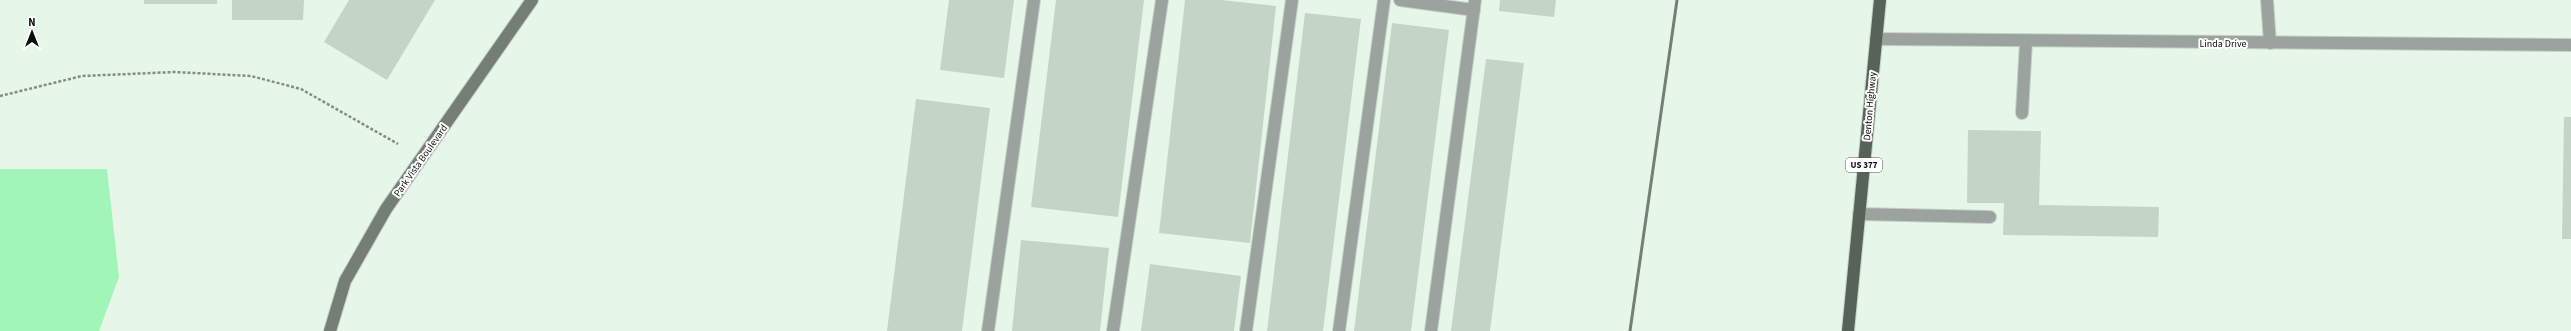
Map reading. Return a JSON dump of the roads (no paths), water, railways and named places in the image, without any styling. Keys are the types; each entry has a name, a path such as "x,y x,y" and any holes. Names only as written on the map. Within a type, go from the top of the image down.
{"main road":[{"name":"Denton Highway","path":"1848,331 1880,0"}],"street":[{"name":"Park Vista Boulevard","path":"330,331 345,282 386,209 532,0"},
{"path":"988,331 1034,0"},
{"path":"1113,331 1162,0"},
{"path":"1246,331 1292,0"},
{"path":"1338,331 1384,0"},
{"path":"1400,0 1474,5 1431,331"},
{"path":"2267,0 2270,43"},
{"name":"Linda Drive","path":"1876,39 2026,42 2571,45"},
{"path":"2022,113 2026,42"},
{"path":"1859,214 1990,217"}],"railway":[{"path":"1630,331 1677,0"}]}
